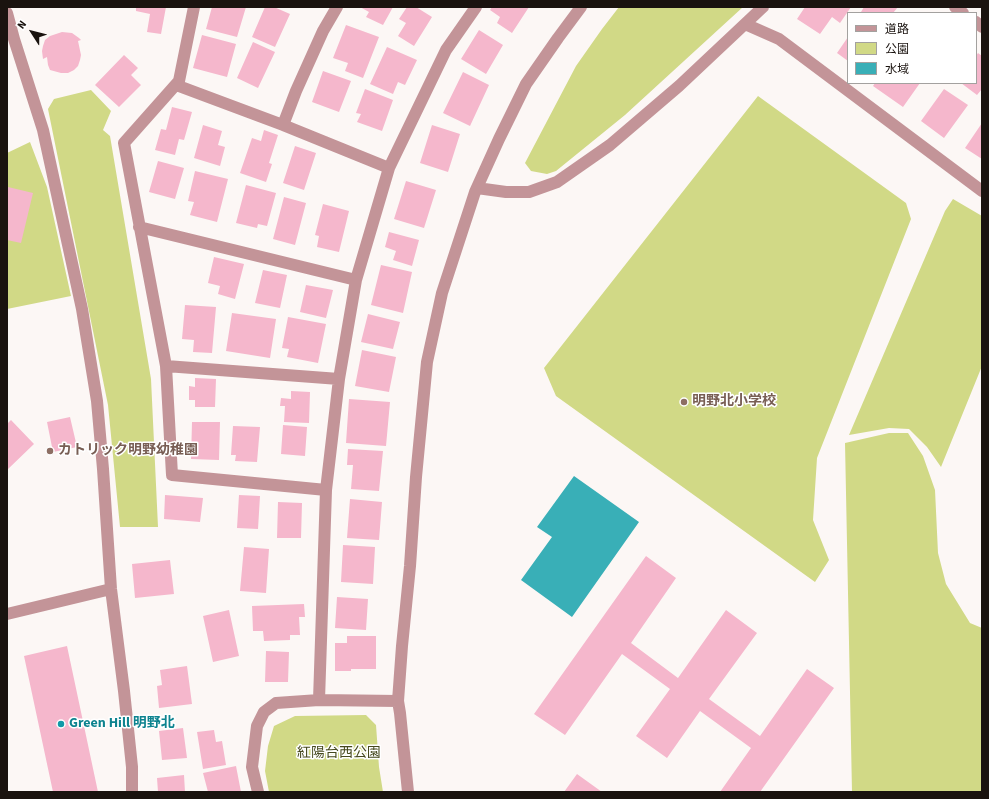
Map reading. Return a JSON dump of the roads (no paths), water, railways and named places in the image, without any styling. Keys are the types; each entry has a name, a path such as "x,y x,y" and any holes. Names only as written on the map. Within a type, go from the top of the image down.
{"street":[{"path":"194,7 179,81 124,143 166,366 172,475 326,490"},
{"path":"283,125 296,91 323,31 337,7"},
{"path":"319,700 326,490 339,379 356,280 389,168 446,50 476,7"},
{"path":"408,792 398,701 427,362 442,293 477,188 499,139 526,84 581,7"},
{"path":"477,188 506,192 529,192 557,182 610,145 679,86 763,7"},
{"path":"7,13 9,28 43,130 83,317 97,401 111,589 132,767 132,792"},
{"path":"745,24 779,39 982,191"},
{"path":"176,85 283,125 389,168"},
{"path":"139,227 356,280"},
{"path":"166,366 339,379"},
{"path":"7,614 111,589"},
{"path":"258,792 252,767 257,726 264,712 276,703 319,700 398,701"}],"water":[{"path":"574,476 639,522 572,617 521,580 552,537 537,527"}],"place":[{"name":"明野北小学校","path":"684,402"},
{"name":"カトリック明野幼稚園","path":"50,451"},
{"name":"Green Hill 明野北","path":"61,724"}],"park label":[{"name":"紅陽台西公園","path":"339,754"}]}
